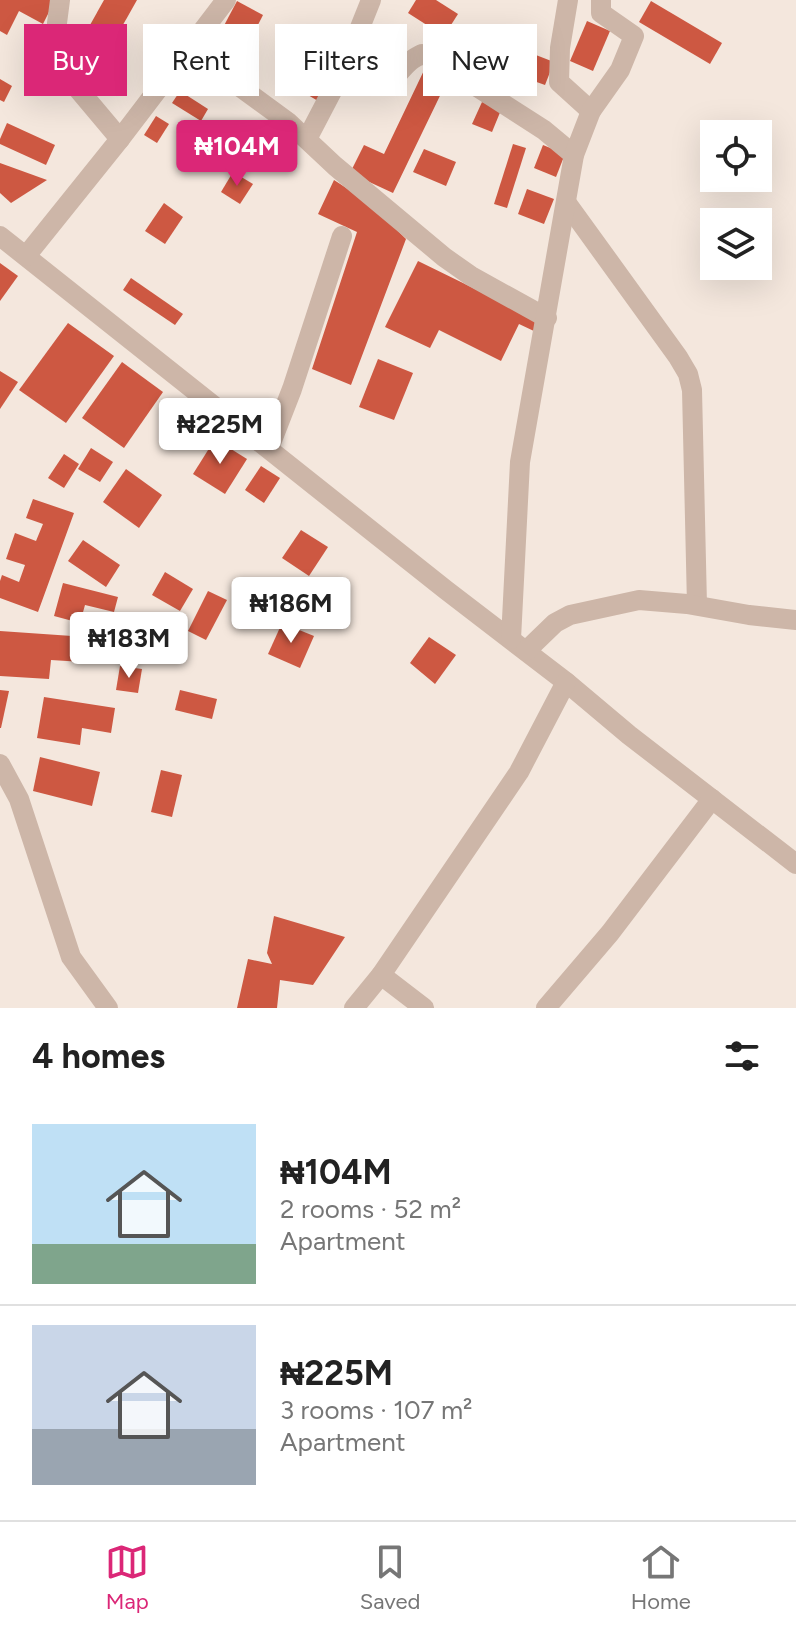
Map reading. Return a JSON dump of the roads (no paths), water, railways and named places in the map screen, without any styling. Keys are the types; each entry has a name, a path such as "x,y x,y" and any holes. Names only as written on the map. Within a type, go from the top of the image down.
{"street":[{"path":"60,0 58,48 78,89 120,139"},
{"path":"207,24 226,0"},
{"path":"361,24 371,0"},
{"path":"568,0 560,48 559,82 591,111"},
{"path":"519,645 520,462 574,155 591,111 620,70 634,36 601,13 601,0"},
{"path":"407,61 422,54 432,58 531,121 574,155"},
{"path":"26,256 152,96"},
{"path":"252,96 288,122 335,166 444,257 471,276 547,318"},
{"path":"307,139 329,96"},
{"path":"566,202 688,374 692,390 697,605"},
{"path":"0,236 796,864"},
{"path":"269,448 292,389 342,236"},
{"path":"519,645 570,615 639,600 796,620"},
{"path":"354,1008 381,975 519,772 566,682"},
{"path":"0,764 19,799 71,957 108,1008"},
{"path":"546,1008 610,933 712,799"},
{"path":"381,975 424,1008"}]}
